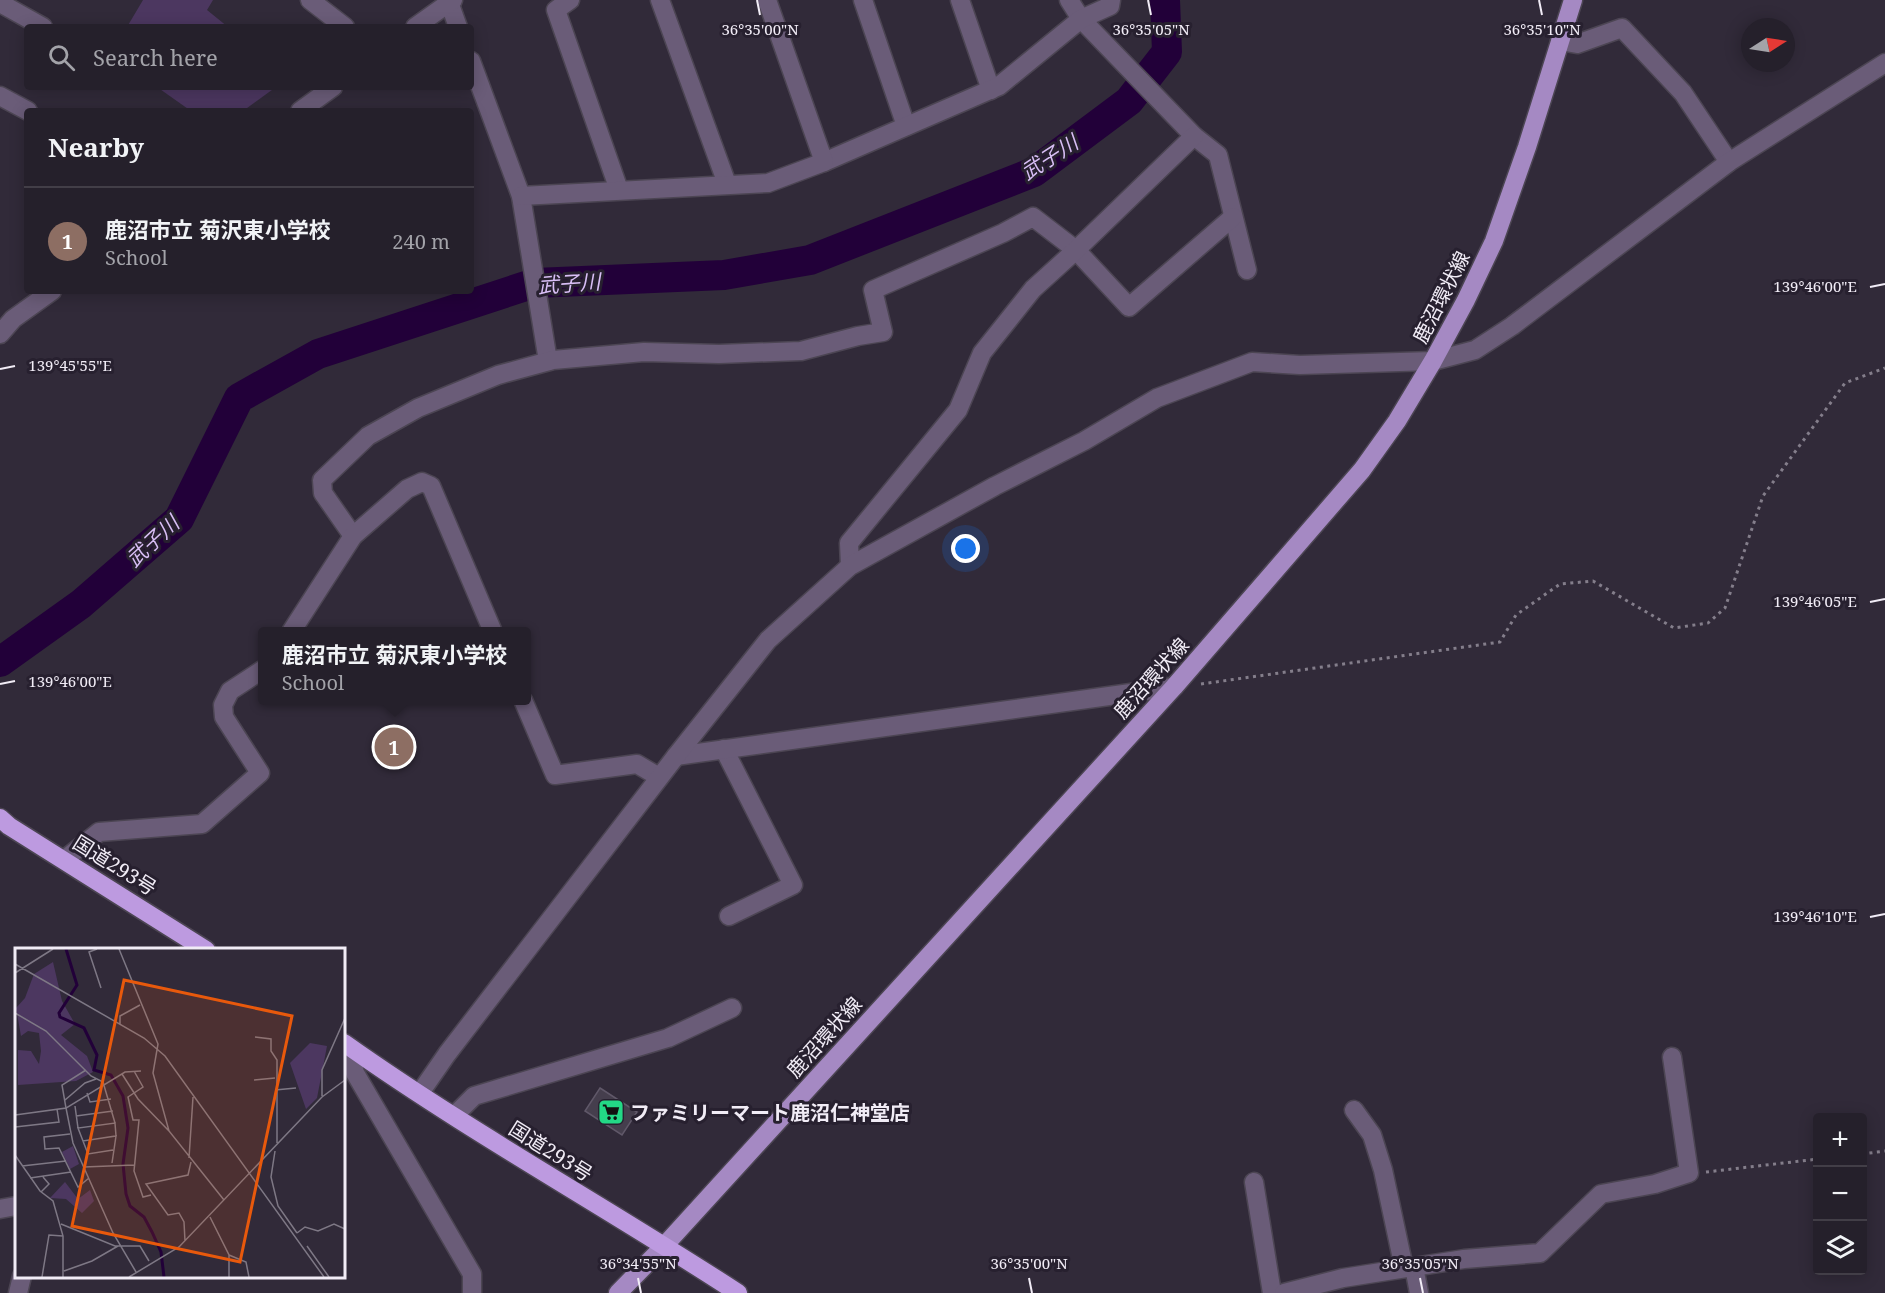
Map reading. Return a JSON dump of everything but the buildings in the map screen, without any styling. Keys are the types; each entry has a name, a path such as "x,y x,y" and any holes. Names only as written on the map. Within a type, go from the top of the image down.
{"highway":[{"name":"国道293号","path":"0,818 203,948"},
{"name":"国道293号","path":"346,1045 561,1184 664,1245 738,1293"}],"main road":[{"name":"鹿沼環状線","path":"618,1293 1174,687 1362,470 1397,421 1433,361 1494,241 1574,0"}],"street":[{"path":"310,0 341,24"},
{"path":"570,0 556,10 619,190"},
{"path":"660,0 727,184"},
{"path":"767,0 824,162"},
{"path":"863,0 906,126"},
{"path":"960,0 992,90"},
{"path":"1069,0 1082,19 1194,136 1218,155 1247,270"},
{"path":"521,196 768,183 824,162 992,90 1082,19 1110,6 1111,0"},
{"path":"419,24 451,1 457,24"},
{"path":"0,3 38,24"},
{"path":"1560,41 1577,44 1622,27 1683,93 1729,162"},
{"path":"420,1093 447,1054 675,756 768,640 850,566 995,486 1084,441 1157,398 1252,362 1300,365 1433,361 1475,350 1512,326 1729,162 1885,63"},
{"path":"474,69 521,196 548,361"},
{"path":"304,108 329,90"},
{"path":"0,96 24,109"},
{"path":"850,566 849,543 958,410 982,353 1033,289 1194,136"},
{"path":"353,536 323,493 322,480 368,436 418,408 498,375 548,361 644,352 719,354 801,351 883,332 873,290 1003,233 1033,217 1076,250 1129,307 1233,217"},
{"path":"0,334 14,319 48,294"},
{"path":"294,627 353,536 407,489 422,482 431,486 492,627"},
{"path":"64,860 99,832 202,824 260,773 224,717 223,705 230,692 258,673"},
{"path":"675,756 1174,687"},
{"path":"525,705 555,775 637,764 659,777"},
{"path":"724,749 793,885 729,916"},
{"path":"454,1116 474,1096 668,1038 732,1008"},
{"path":"346,1045 355,1073 472,1274 472,1293"},
{"path":"1284,1293 1315,1289 1342,1278 1464,1258 1540,1253 1601,1194 1655,1184 1689,1173 1672,1057"},
{"path":"1354,1110 1372,1135 1409,1267 1419,1293"},
{"path":"1254,1182 1272,1293"},
{"path":"0,1209 15,1206"},
{"path":"18,1293 22,1278"}],"path":[{"path":"1174,687 1500,642 1516,615 1560,584 1593,581 1674,628 1708,623 1725,608 1763,496 1845,383 1885,368"},
{"path":"1867,1153 1885,1151"},
{"path":"1689,1173 1813,1160"}],"shaded area":[{"path":"143,0 213,0 207,10 224,24 129,24"},
{"path":"161,90 272,90 247,108 187,108"}],"waterway":[{"name":"武子川","path":"0,662 81,604 179,519 239,398 318,354 535,283 724,275 810,260 1034,172 1129,101 1167,52 1165,0"}],"place":[{"name":"鹿沼市立 菊沢東小学校","path":"394,747"},
{"name":"ファミリーマート鹿沼仁神堂店","path":"611,1112"}]}
